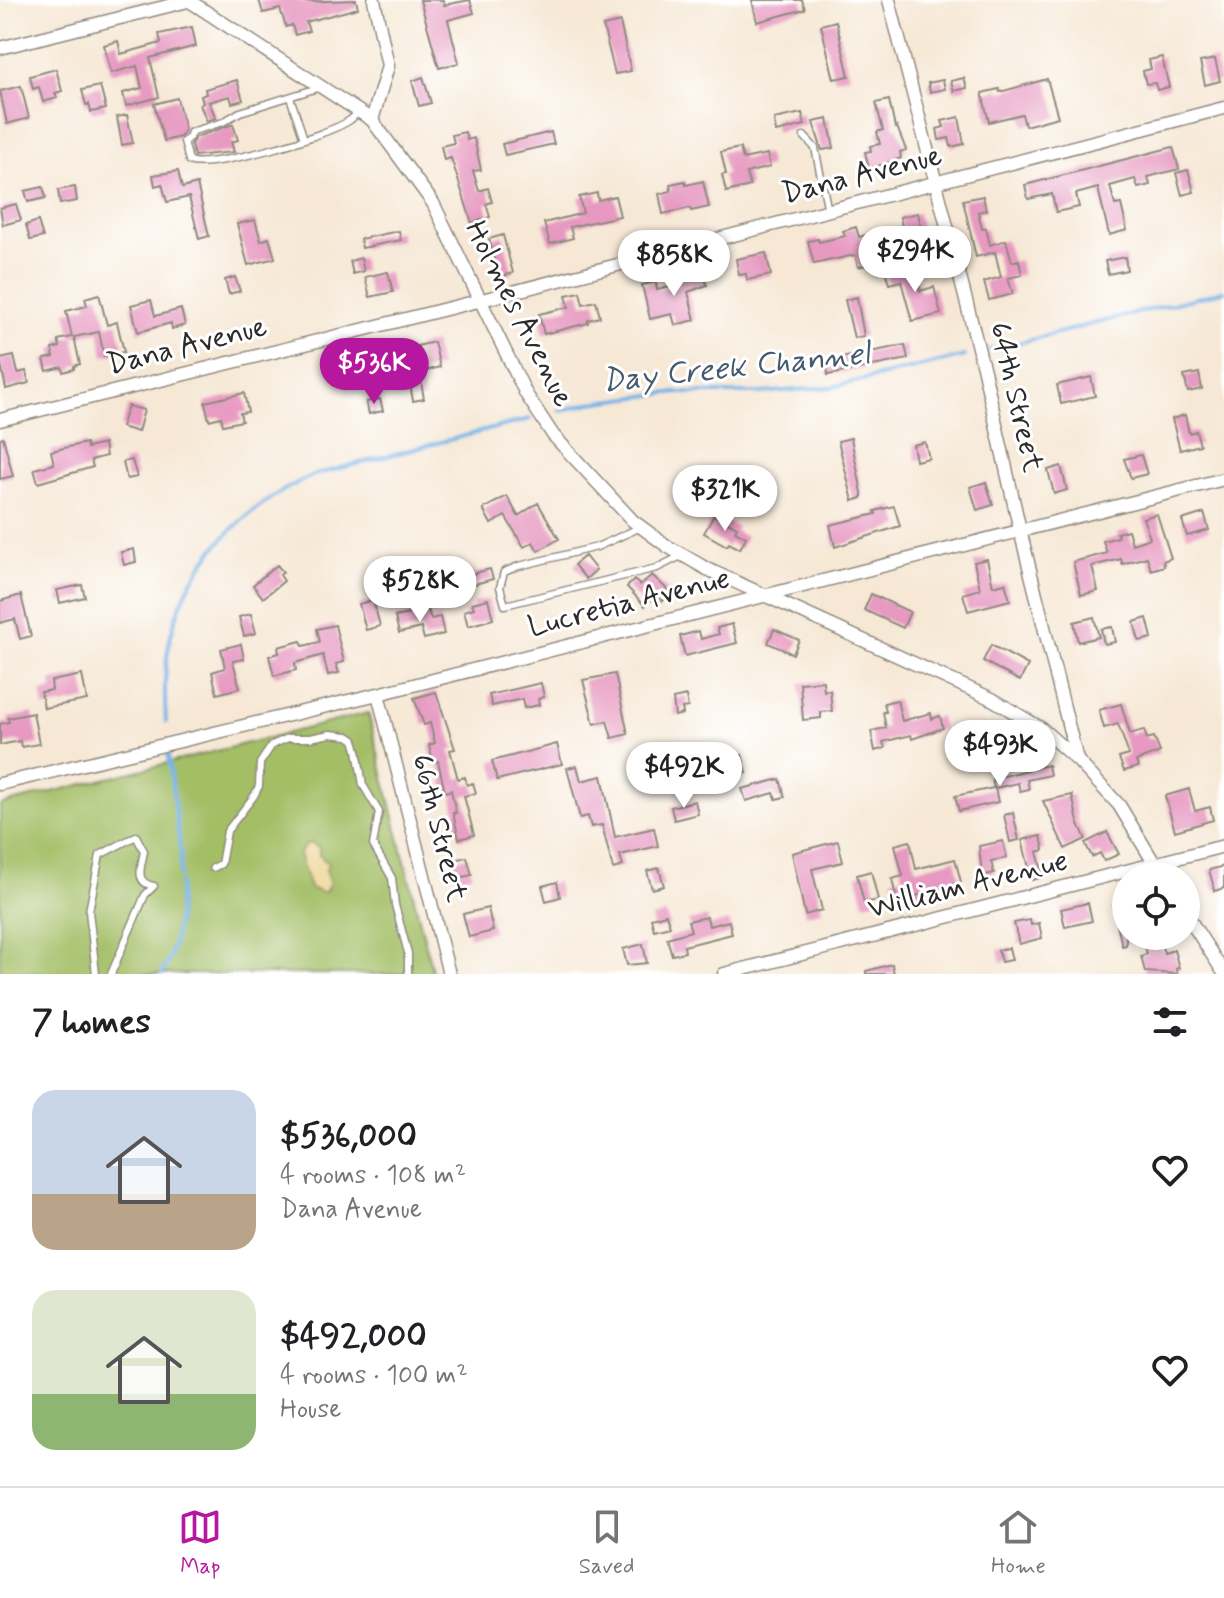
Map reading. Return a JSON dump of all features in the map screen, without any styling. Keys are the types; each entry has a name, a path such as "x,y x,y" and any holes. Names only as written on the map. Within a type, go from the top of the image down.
{"street":[{"path":"0,48 190,0"},
{"name":"Holmes Avenue","path":"190,0 372,120 433,203 526,394 553,435 641,527 683,555 764,596 992,699 1042,729 1077,760 1119,805 1153,862"},
{"path":"372,120 388,66 374,0"},
{"name":"64th Street","path":"889,0 976,337 1077,760"},
{"name":"Dana Avenue","path":"0,420 482,300 1224,108"},
{"name":"Lucretia Avenue","path":"0,784 378,694 1224,479"},
{"name":"66th Street","path":"378,694 449,974"},
{"name":"William Avenue","path":"1162,862 1224,846"},
{"name":"William Avenue","path":"724,974 1112,875"},
{"path":"1200,936 1224,973"}],"lane":[{"path":"321,87 240,112 223,122 191,132 184,141 189,161 216,163 304,139 349,121 359,111"},
{"path":"290,97 304,139"},
{"path":"804,136 815,148 828,211"},
{"path":"641,527 597,547 504,572 500,587 505,605 657,568 683,555"},
{"path":"213,868 221,864 227,831 259,786 260,763 272,745 288,738 330,734 348,736 354,740 363,785 379,812 373,845 392,878 395,905 408,953 408,974"},
{"path":"96,974 89,911 100,855 136,836 144,851 139,868 141,879 147,885 154,886 145,895 111,974"}],"green space":[{"path":"368,713 433,974 0,974 0,805"}],"sand":[{"path":"312,843 328,863 326,870 330,882 322,893 310,888 299,854 305,845"}],"building":[{"path":"259,0 356,0 358,8 306,22 309,31 295,35 292,25 286,27 280,9 263,13"},
{"path":"420,0 443,0 444,5 470,0 474,13 448,20 459,63 439,68"},
{"path":"752,0 802,0 805,9 757,22"},
{"path":"836,21 849,76 834,79 821,25"},
{"path":"620,22 631,71 615,74 603,26"},
{"path":"192,27 196,46 150,58 159,97 126,106 123,93 142,88 137,66 111,73 104,45 118,41 121,54 161,43 159,34"},
{"path":"1162,57 1169,87 1157,90 1155,83 1146,84 1143,71 1151,69 1149,60"},
{"path":"1215,59 1220,81 1205,85 1200,62"},
{"path":"56,69 62,91 55,93 57,98 43,102 39,87 33,89 30,76"},
{"path":"423,77 431,103 419,106 412,81"},
{"path":"964,78 967,88 954,91 951,81"},
{"path":"1047,79 1058,117 1025,126 1022,114 989,122 982,93 999,89 1000,92"},
{"path":"237,80 243,100 232,103 230,96 209,102 216,118 207,121 200,105 203,103 201,96 206,94 205,89"},
{"path":"943,80 945,89 930,92 928,83"},
{"path":"21,86 29,118 7,124 0,91"},
{"path":"100,86 106,109 91,112 82,90"},
{"path":"177,98 185,130 180,137 164,141 154,104"},
{"path":"889,100 895,128 906,150 900,152 901,158 869,169 865,152 871,151 870,146 880,144 877,132 883,130 876,103"},
{"path":"802,113 805,125 776,132 774,119"},
{"path":"127,115 133,143 122,145 117,117"},
{"path":"959,117 964,144 951,147 949,138 939,140 937,129 944,127 942,121"},
{"path":"828,119 834,148 822,150 813,122"},
{"path":"233,124 238,140 231,142 234,152 194,156 191,144 196,137"},
{"path":"465,132 467,140 474,138 481,170 473,171 479,191 488,188 492,202 486,204 490,217 472,223 451,158 444,160 441,146 454,143 452,135"},
{"path":"551,132 554,144 505,155 502,144"},
{"path":"1173,147 1179,169 1148,177 1150,185 1138,188 1135,179 1110,186 1115,205 1121,204 1127,230 1109,235 1098,188 1076,194 1079,207 1056,212 1052,194 1028,199 1025,185"},
{"path":"740,148 743,159 767,154 770,167 746,173 750,186 726,192 721,152"},
{"path":"1188,170 1194,192 1182,195 1176,173"},
{"path":"178,171 182,188 197,184 209,236 199,239 189,197 167,202 162,184 155,186 153,175"},
{"path":"685,181 686,185 703,181 709,207 663,214 659,194 671,191 670,184"},
{"path":"43,187 46,198 28,202 25,191"},
{"path":"75,187 77,201 60,204 58,190"},
{"path":"597,193 598,200 615,196 620,216 570,227 573,238 550,244 544,223 583,213 579,197"},
{"path":"983,196 986,210 978,212 982,229 986,228 990,245 1006,240 1012,262 1019,260 1022,275 1008,278 1013,294 989,300 984,282 1001,277 995,252 976,257 963,200"},
{"path":"16,204 21,220 3,225 0,208"},
{"path":"918,213 921,226 903,231 900,217"},
{"path":"255,220 261,241 269,238 275,258 248,265 237,224"},
{"path":"38,221 43,237 30,240 26,225"},
{"path":"856,227 859,237 866,235 874,263 858,267 855,255 814,264 808,241 818,239 819,242 845,236 843,231"},
{"path":"399,231 401,240 362,248 360,239"},
{"path":"902,234 905,247 893,249 890,237"},
{"path":"503,235 513,273 499,277 489,239"},
{"path":"766,253 771,275 747,280 746,274 739,275 736,259"},
{"path":"1125,257 1127,270 1108,274 1105,261"},
{"path":"361,258 364,271 353,274 350,261"},
{"path":"907,264 912,282 917,280 920,291 934,287 941,314 912,321 901,281 889,284 885,270"},
{"path":"695,271 696,275 704,273 707,285 688,292 695,320 675,325 672,314 650,319 642,285 656,282 657,290 679,285 677,276"},
{"path":"388,272 393,292 370,297 365,277"},
{"path":"235,277 240,291 229,294 225,280"},
{"path":"580,292 583,304 596,301 600,317 544,334 539,314 569,307 566,295"},
{"path":"99,294 107,325 117,322 124,352 104,356 99,332 74,337 80,364 63,372 62,367 47,371 44,359 54,357 52,349 60,347 58,340 72,337 66,311 87,306 85,298"},
{"path":"857,297 864,336 854,338 845,300"},
{"path":"151,300 155,316 181,309 185,325 172,329 171,323 138,332 131,305"},
{"path":"434,342 440,367 422,372 417,346"},
{"path":"905,345 908,359 828,375 826,361"},
{"path":"14,356 18,373 26,371 29,383 6,389 0,359"},
{"path":"378,356 384,378 361,384 355,362"},
{"path":"1199,373 1202,389 1188,392 1184,376"},
{"path":"1091,377 1095,396 1061,404 1057,385"},
{"path":"421,382 424,399 413,401 410,384"},
{"path":"244,393 248,412 240,413 242,421 223,425 221,417 209,420 205,402"},
{"path":"380,399 383,411 369,414 366,402"},
{"path":"128,406 144,410 138,432 121,427"},
{"path":"1185,415 1189,433 1196,431 1200,445 1180,450 1172,419"},
{"path":"3,437 13,476 0,479 0,438"},
{"path":"851,438 862,493 862,498 853,501 838,441"},
{"path":"925,442 929,458 916,461 913,445"},
{"path":"86,443 87,448 104,444 106,456 91,460 93,467 38,483 34,469 54,464 51,451"},
{"path":"1141,455 1147,474 1131,478 1124,459"},
{"path":"132,460 137,477 127,479 123,462"},
{"path":"1061,466 1067,490 1054,494 1048,470"},
{"path":"986,482 993,505 977,510 970,487"},
{"path":"507,496 518,516 538,503 559,539 538,551 533,542 524,547 505,516 491,524 483,509"},
{"path":"894,506 900,526 835,547 830,525 876,514 875,511"},
{"path":"1204,513 1209,530 1187,536 1182,520"},
{"path":"1157,514 1171,558 1163,561 1164,566 1151,570 1147,557 1122,564 1121,559 1092,566 1098,591 1081,595 1073,562 1107,553 1103,541 1118,537 1117,533 1128,530 1132,544 1150,538 1143,518"},
{"path":"714,515 737,527 735,531 746,537 740,549 729,543 727,546 704,533"},
{"path":"134,549 136,562 124,565 121,552"},
{"path":"585,556 596,570 586,579 574,565"},
{"path":"987,559 993,586 1005,583 1010,600 968,611 963,594 980,589 974,562"},
{"path":"277,565 283,572 280,575 284,581 263,598 253,585"},
{"path":"490,569 493,579 471,585 468,575"},
{"path":"652,575 671,593 663,601 656,595 645,606 627,587 634,580 640,585"},
{"path":"82,585 85,597 60,603 57,590"},
{"path":"871,594 910,612 903,628 864,610"},
{"path":"21,595 31,636 20,639 15,619 0,623 0,601"},
{"path":"488,599 493,619 468,626 464,611 474,608 472,603"},
{"path":"373,600 380,626 366,630 359,604"},
{"path":"428,610 431,619 440,617 444,634 424,639 421,628 399,633 395,617"},
{"path":"251,614 256,633 244,636 239,617"},
{"path":"1094,617 1099,637 1078,642 1074,622"},
{"path":"1147,618 1152,638 1139,641 1134,622"},
{"path":"732,624 737,643 685,656 680,636 699,631 701,639 719,634 717,628"},
{"path":"335,625 344,662 336,664 339,673 328,675 323,655 295,663 296,670 274,676 269,656 279,653 278,647 301,641 303,646 320,642 317,629"},
{"path":"1112,627 1115,642 1104,644 1101,629"},
{"path":"774,629 799,640 793,654 768,643"},
{"path":"241,644 244,659 233,661 240,688 217,694 212,672 225,668 221,649"},
{"path":"991,645 1028,665 1020,681 983,661"},
{"path":"615,674 628,734 612,738 607,721 594,724 583,680"},
{"path":"82,675 87,700 44,708 41,692 52,690 51,681"},
{"path":"823,681 824,691 830,690 832,711 821,712 821,718 803,720 800,683"},
{"path":"541,683 544,697 538,699 539,705 524,708 522,699 492,706 489,695"},
{"path":"436,692 455,749 450,750 458,779 465,777 467,785 473,783 476,793 464,796 474,835 459,839 451,790 445,792 438,761 433,762 429,745 435,743 430,723 424,725 414,698"},
{"path":"686,696 688,707 682,708 683,714 675,716 673,699"},
{"path":"897,700 902,721 931,713 932,719 940,716 943,728 912,739 911,735 883,742 885,748 875,751 871,731 886,728 884,703"},
{"path":"1121,704 1130,734 1144,730 1147,739 1154,737 1160,752 1136,761 1138,767 1124,771 1119,758 1129,755 1118,724 1104,728 1099,710"},
{"path":"33,713 39,744 21,747 20,741 0,745 0,724 9,722 8,718"},
{"path":"557,744 562,764 497,780 492,761"},
{"path":"742,755 747,773 736,776 732,757"},
{"path":"1048,765 1050,775 1027,780 1029,789 1020,791 1018,783 995,788 998,802 959,811 955,796 994,788 992,779"},
{"path":"577,766 581,781 602,776 615,837 654,828 658,846 620,855 623,866 613,869 602,825 591,827 588,816 580,818 567,768"},
{"path":"780,779 785,797 776,799 774,793 746,801 742,789"},
{"path":"1189,789 1195,811 1210,807 1213,820 1175,831 1165,796"},
{"path":"1072,795 1078,822 1086,839 1065,849 1043,801"},
{"path":"695,801 698,814 674,820 671,807"},
{"path":"1013,813 1019,840 1010,842 1004,815"},
{"path":"1107,832 1119,854 1104,861 1100,853 1092,857 1085,843"},
{"path":"1041,836 1044,850 1037,852 1044,877 1032,880 1022,840"},
{"path":"838,841 843,862 812,869 822,910 805,915 792,853"},
{"path":"910,841 916,869 955,859 961,882 897,902 892,879 903,876 895,845"},
{"path":"1003,841 1007,858 991,861 994,873 982,876 979,846"},
{"path":"467,857 472,875 458,878 453,860"},
{"path":"1224,866 1224,888 1215,891 1209,870"},
{"path":"659,868 664,886 652,889 647,871"},
{"path":"871,871 878,900 864,903 857,875"},
{"path":"557,882 560,897 546,901 542,886"},
{"path":"1088,903 1092,921 1065,927 1061,909"},
{"path":"488,908 493,931 469,937 463,914"},
{"path":"666,914 670,926 654,930 651,918"},
{"path":"707,917 709,926 729,921 732,934 684,946 685,952 672,955 667,938 691,931 688,921"},
{"path":"1030,920 1031,925 1039,923 1042,938 1019,944 1014,923"},
{"path":"643,944 647,963 627,965 623,949"},
{"path":"1009,948 1012,960 1001,962 998,950"},
{"path":"1146,950 1163,950 1164,953 1174,950 1179,968 1176,969 1177,974 1145,972 1141,956 1147,954"},
{"path":"892,964 894,974 866,974 866,971"}],"waterway":[{"name":"Day Creek Channel","path":"990,350 1224,291"},
{"name":"Day Creek Channel","path":"559,411 591,403 667,393 761,393 832,387 965,356"},
{"name":"Day Creek Channel","path":"166,722 166,666 171,634 181,604 213,550 258,507 314,475 530,419"},
{"name":"Day Creek Channel","path":"168,754 181,854 180,876"},
{"name":"Day Creek Channel","path":"162,974 174,941 180,882"}]}
